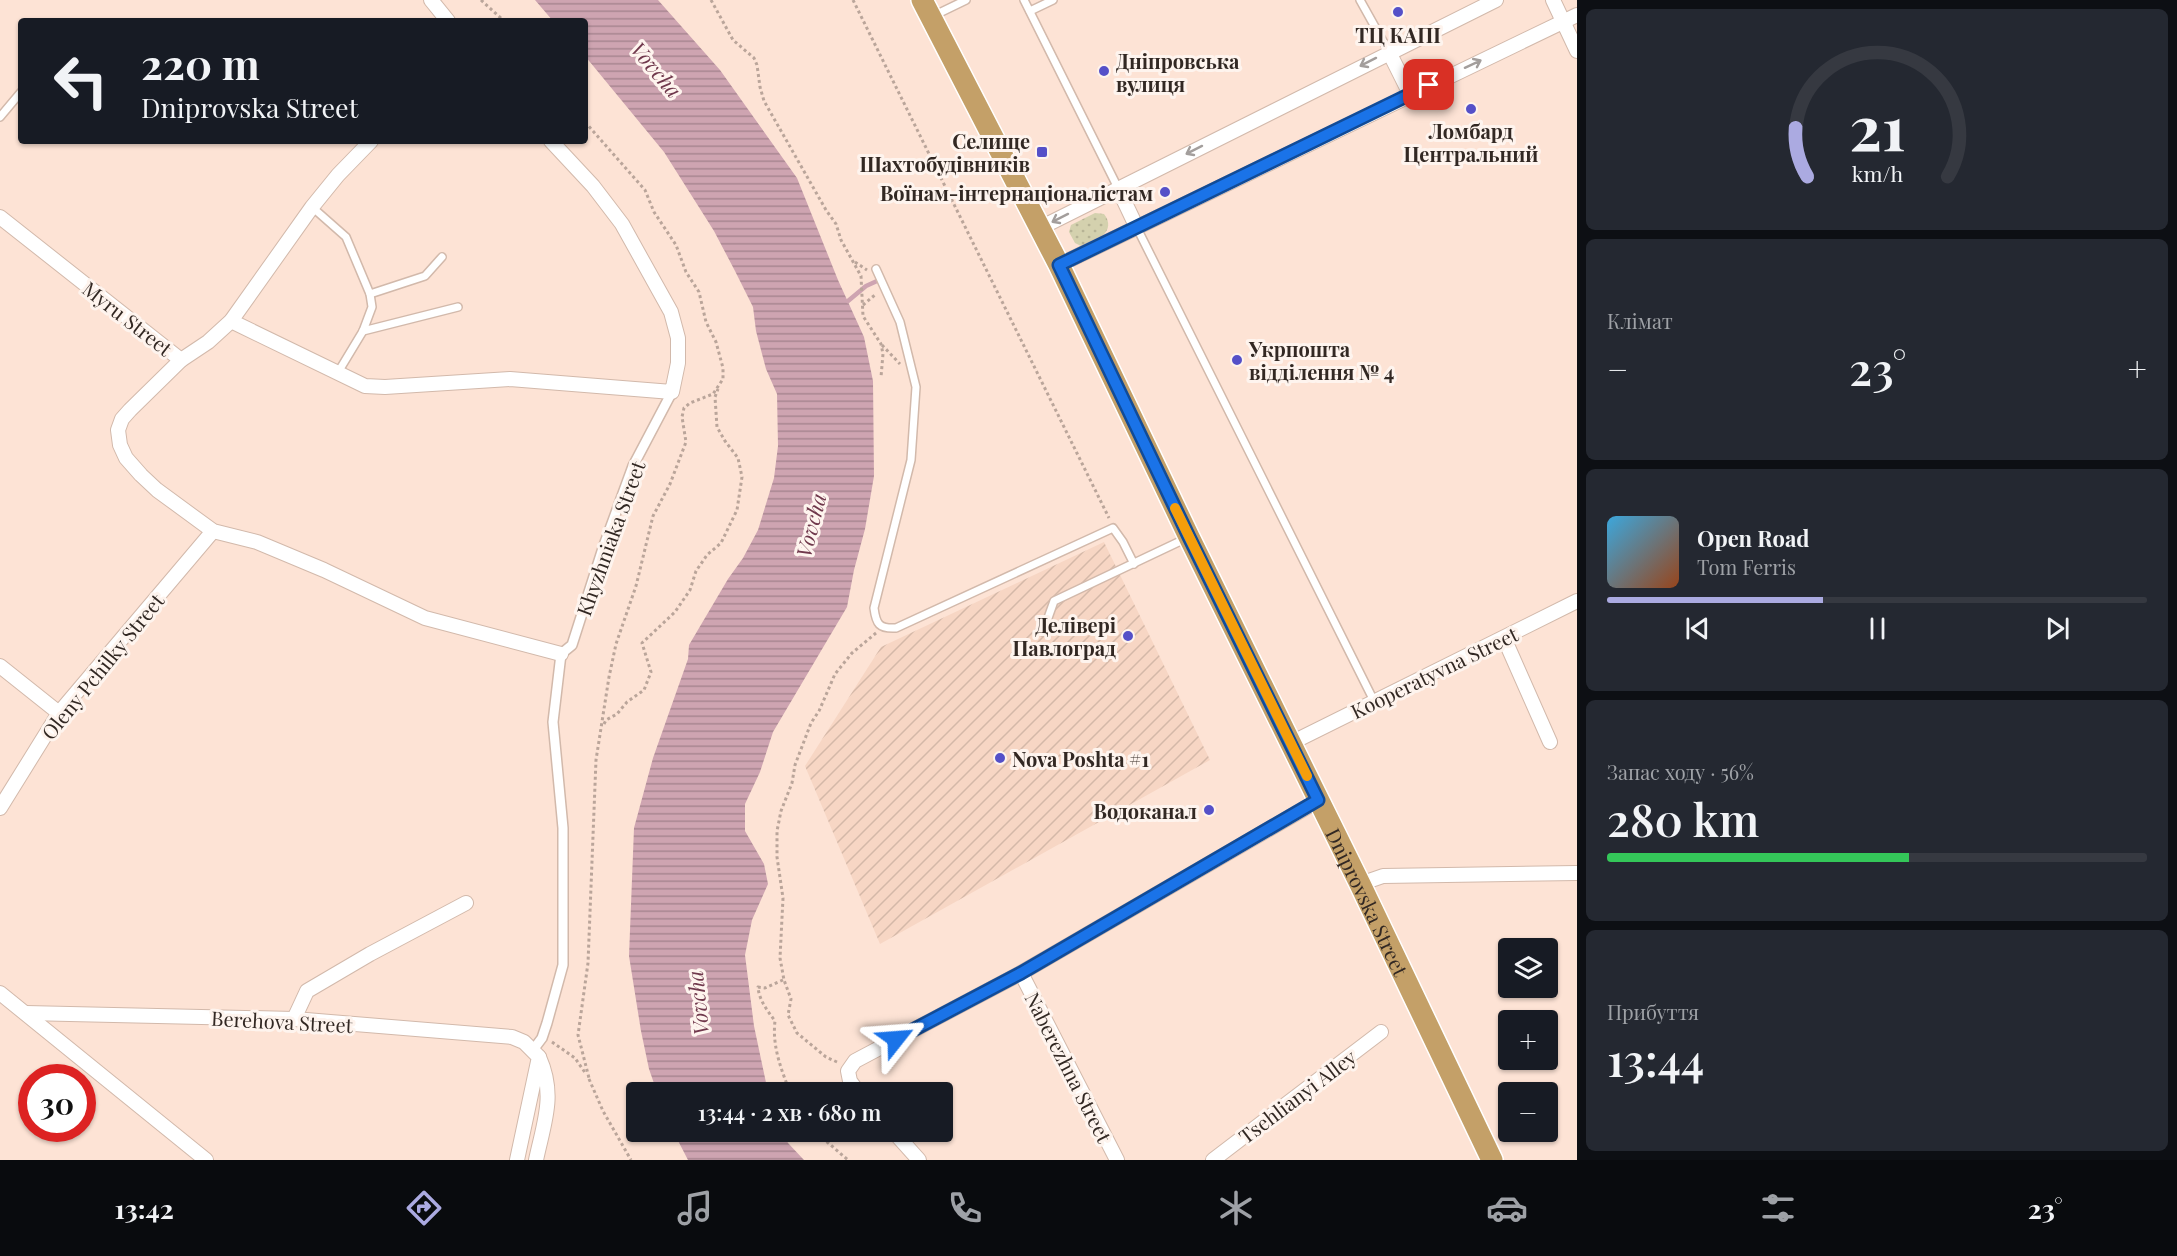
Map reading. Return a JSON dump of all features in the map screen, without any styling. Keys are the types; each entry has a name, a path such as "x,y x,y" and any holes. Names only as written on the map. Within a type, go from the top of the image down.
{"highway":[{"name":"Dniprovska Street","path":"926,9 1059,265 1492,1160"}],"street":[{"path":"431,0 446,18"},
{"path":"1040,228 1496,0"},
{"path":"1553,0 1577,51"},
{"path":"1059,265 1577,15"},
{"path":"1389,52 1410,94"},
{"path":"182,360 208,342 231,321 312,207 344,168 368,144"},
{"name":"Khyzhniaka Street","path":"553,144 593,186 622,224 671,312 678,338 678,363 672,392 633,466 603,548 572,645 561,654"},
{"path":"1118,188 1137,228"},
{"name":"Myru Street","path":"0,217 182,360 122,419 118,430 120,445 126,458 157,490 213,531"},
{"path":"231,321 365,386 385,387 510,379 672,392"},
{"path":"213,531 257,542 324,570 425,618 561,654 553,722 563,828 563,964 536,1054 517,1160"},
{"name":"Oleny Pchilky Street","path":"0,808 59,713 213,531"},
{"name":"Kooperatyvna Street","path":"1291,743 1577,601"},
{"path":"1504,638 1550,742"},
{"path":"0,666 59,713"},
{"path":"851,1082 848,1071 855,1061 1021,973 1318,800"},
{"path":"1360,884 1383,876 1577,873"},
{"path":"294,1019 307,991 370,954 466,903"},
{"name":"Naberezhna Street","path":"1021,973 1117,1160"},
{"path":"0,993 206,1160"},
{"name":"Berehova Street","path":"26,1013 294,1019 512,1037 524,1042 536,1054"},
{"name":"Tsehlianyi Alley","path":"1213,1160 1382,1032"},
{"path":"536,1054 545,1071 549,1102 536,1160"},
{"path":"903,1142 919,1160"}],"lane":[{"path":"926,9 966,0"},
{"path":"1024,0 1118,188"},
{"path":"1030,11 1053,0"},
{"path":"1360,0 1389,52"},
{"path":"0,117 18,96"},
{"path":"312,207 346,237 370,294 372,306 363,331 337,374"},
{"path":"1137,228 1374,701"},
{"path":"370,294 425,276 442,256"},
{"path":"876,269 900,322 915,387 911,460 874,608 875,618 879,625 886,629 896,628 1113,528 1134,564"},
{"path":"363,331 458,307"},
{"path":"1043,632 1054,602 1189,537"}],"path":[{"path":"481,0 501,18"},
{"path":"711,0 733,40 754,58 764,101 823,201 826,210 837,224 841,240 861,276 862,306 866,324 890,356 903,367 911,370"},
{"path":"853,0 1113,528"},
{"path":"588,125 645,190 654,212 676,245 686,272 699,292 706,322 716,342 723,368 723,379 715,397 717,427 738,458 742,477 737,510 721,543 707,555 696,571 690,590 675,612 642,643 651,672 644,690 627,702 617,714 606,720 602,727"},
{"path":"862,306 877,293 888,293"},
{"path":"881,344 883,354 881,377"},
{"path":"631,1160 603,1111 589,1078 578,1035 591,925 590,880 596,760 616,644 636,586 645,541 653,516 670,484 686,442 682,417 684,408 690,403 713,394 719,387"},
{"path":"848,1071 839,1063 826,1057 797,1033 788,1015 791,999 784,980 780,958 783,897 777,857 777,831 781,811 792,783 795,765 811,723 819,711 835,674 865,641 886,629"},
{"path":"784,980 765,988 758,987 758,990 765,1008 775,1021 773,1033 779,1062 786,1082"},
{"path":"542,1038 555,1043 575,1058 589,1078"},
{"path":"827,1142 848,1160"}],"shaded area":[{"path":"1095,213 1104,214 1107,220 1107,230 1104,235 1083,247 1075,243 1069,232 1071,225"},
{"path":"1104,542 1210,760 880,944 805,766 881,647"}],"water":[{"name":"Vovcha","path":"535,0 658,0 720,70 797,178 838,280 864,337 873,381 874,476 865,529 847,607 773,732 760,772 745,804 745,831 764,864 768,884 752,920 745,955 754,1026 766,1082 654,1082 641,1031 629,956 634,828 653,758 688,659 689,645 758,530 774,478 778,446 777,394 766,369 756,331 753,307 714,231 664,152 588,60 588,18 550,18"},
{"path":"679,1142 788,1142 804,1160 688,1160"}],"waterway":[{"path":"848,301 866,286 877,281"}],"slow traffic":[{"path":"1175,508 1307,776"}],"place":[{"name":"ТЦ КАПІ","path":"1398,12"},
{"name":"Дніпровська вулиця","path":"1104,71"},
{"name":"Ломбард Центральний","path":"1471,109"},
{"name":"Селище Шахтобудівників","path":"1042,152"},
{"name":"Воїнам-інтернаціоналістам","path":"1165,192"},
{"name":"Укрпошта відділення № 4","path":"1237,360"},
{"name":"Делівері Павлоград","path":"1128,636"},
{"name":"Nova Poshta #1","path":"1000,758"},
{"name":"Водоканал","path":"1209,810"}],"route":[{"path":"896,1039 1021,973 1318,800 1059,265 1429,85"}]}
